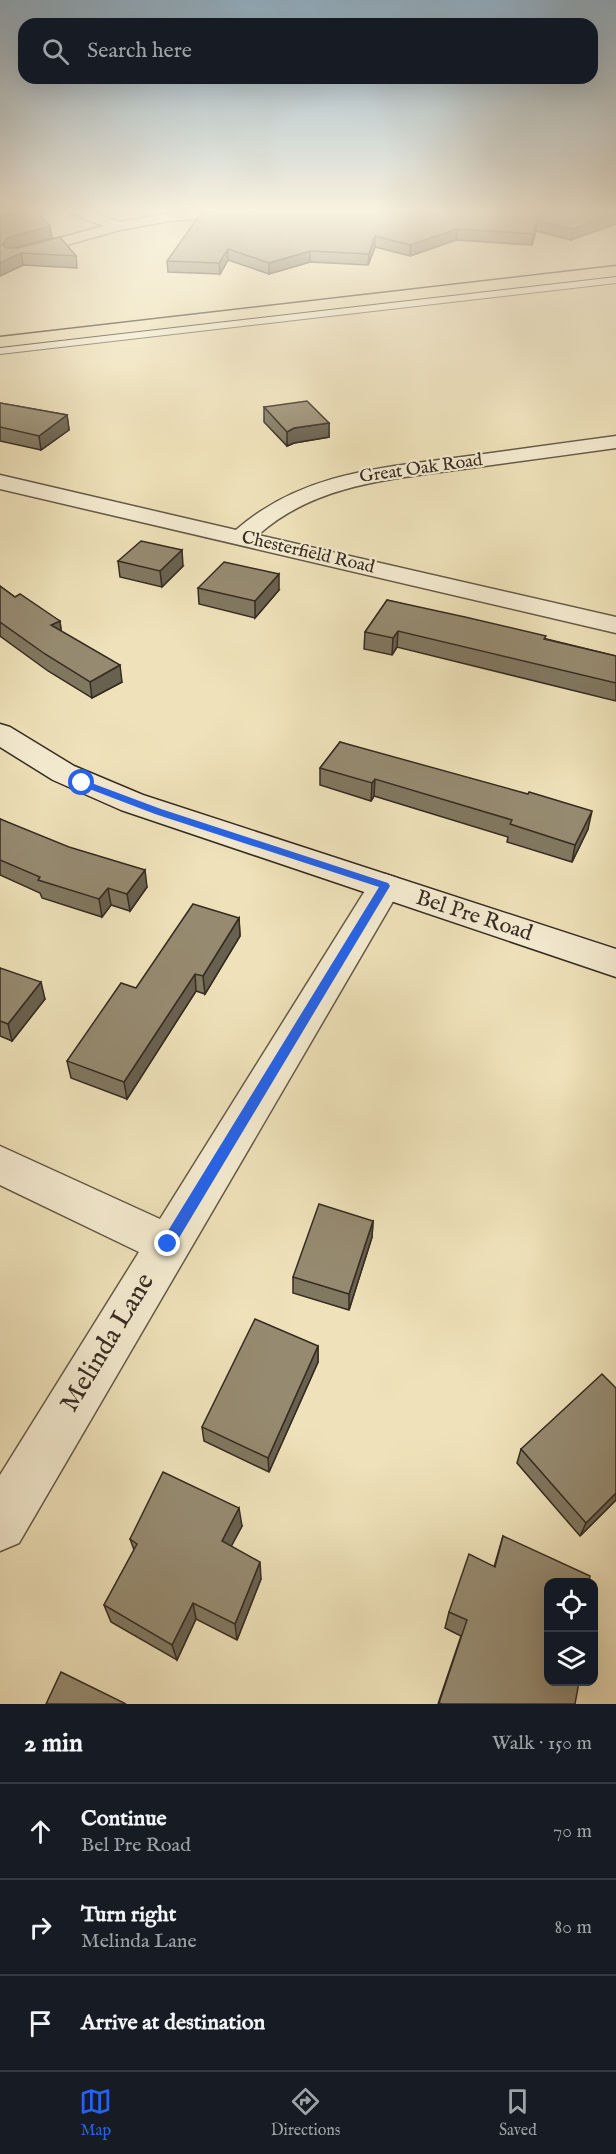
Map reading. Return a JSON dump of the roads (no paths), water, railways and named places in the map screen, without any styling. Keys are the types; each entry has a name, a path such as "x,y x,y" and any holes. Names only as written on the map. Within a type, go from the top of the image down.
{"main road":[{"path":"0,329 347,290"},
{"path":"0,342 455,290"}],"street":[{"name":"Great Oak Road","path":"241,538 254,524 298,496 351,479 616,442"},
{"name":"Chesterfield Road","path":"0,482 616,625"},
{"name":"Bel Pre Road","path":"0,733 21,749 82,783 158,811 616,963"},
{"name":"Melinda Lane","path":"0,1524 385,886"},
{"path":"0,1165 168,1244"}],"lane":[{"path":"0,351 533,290"}]}
